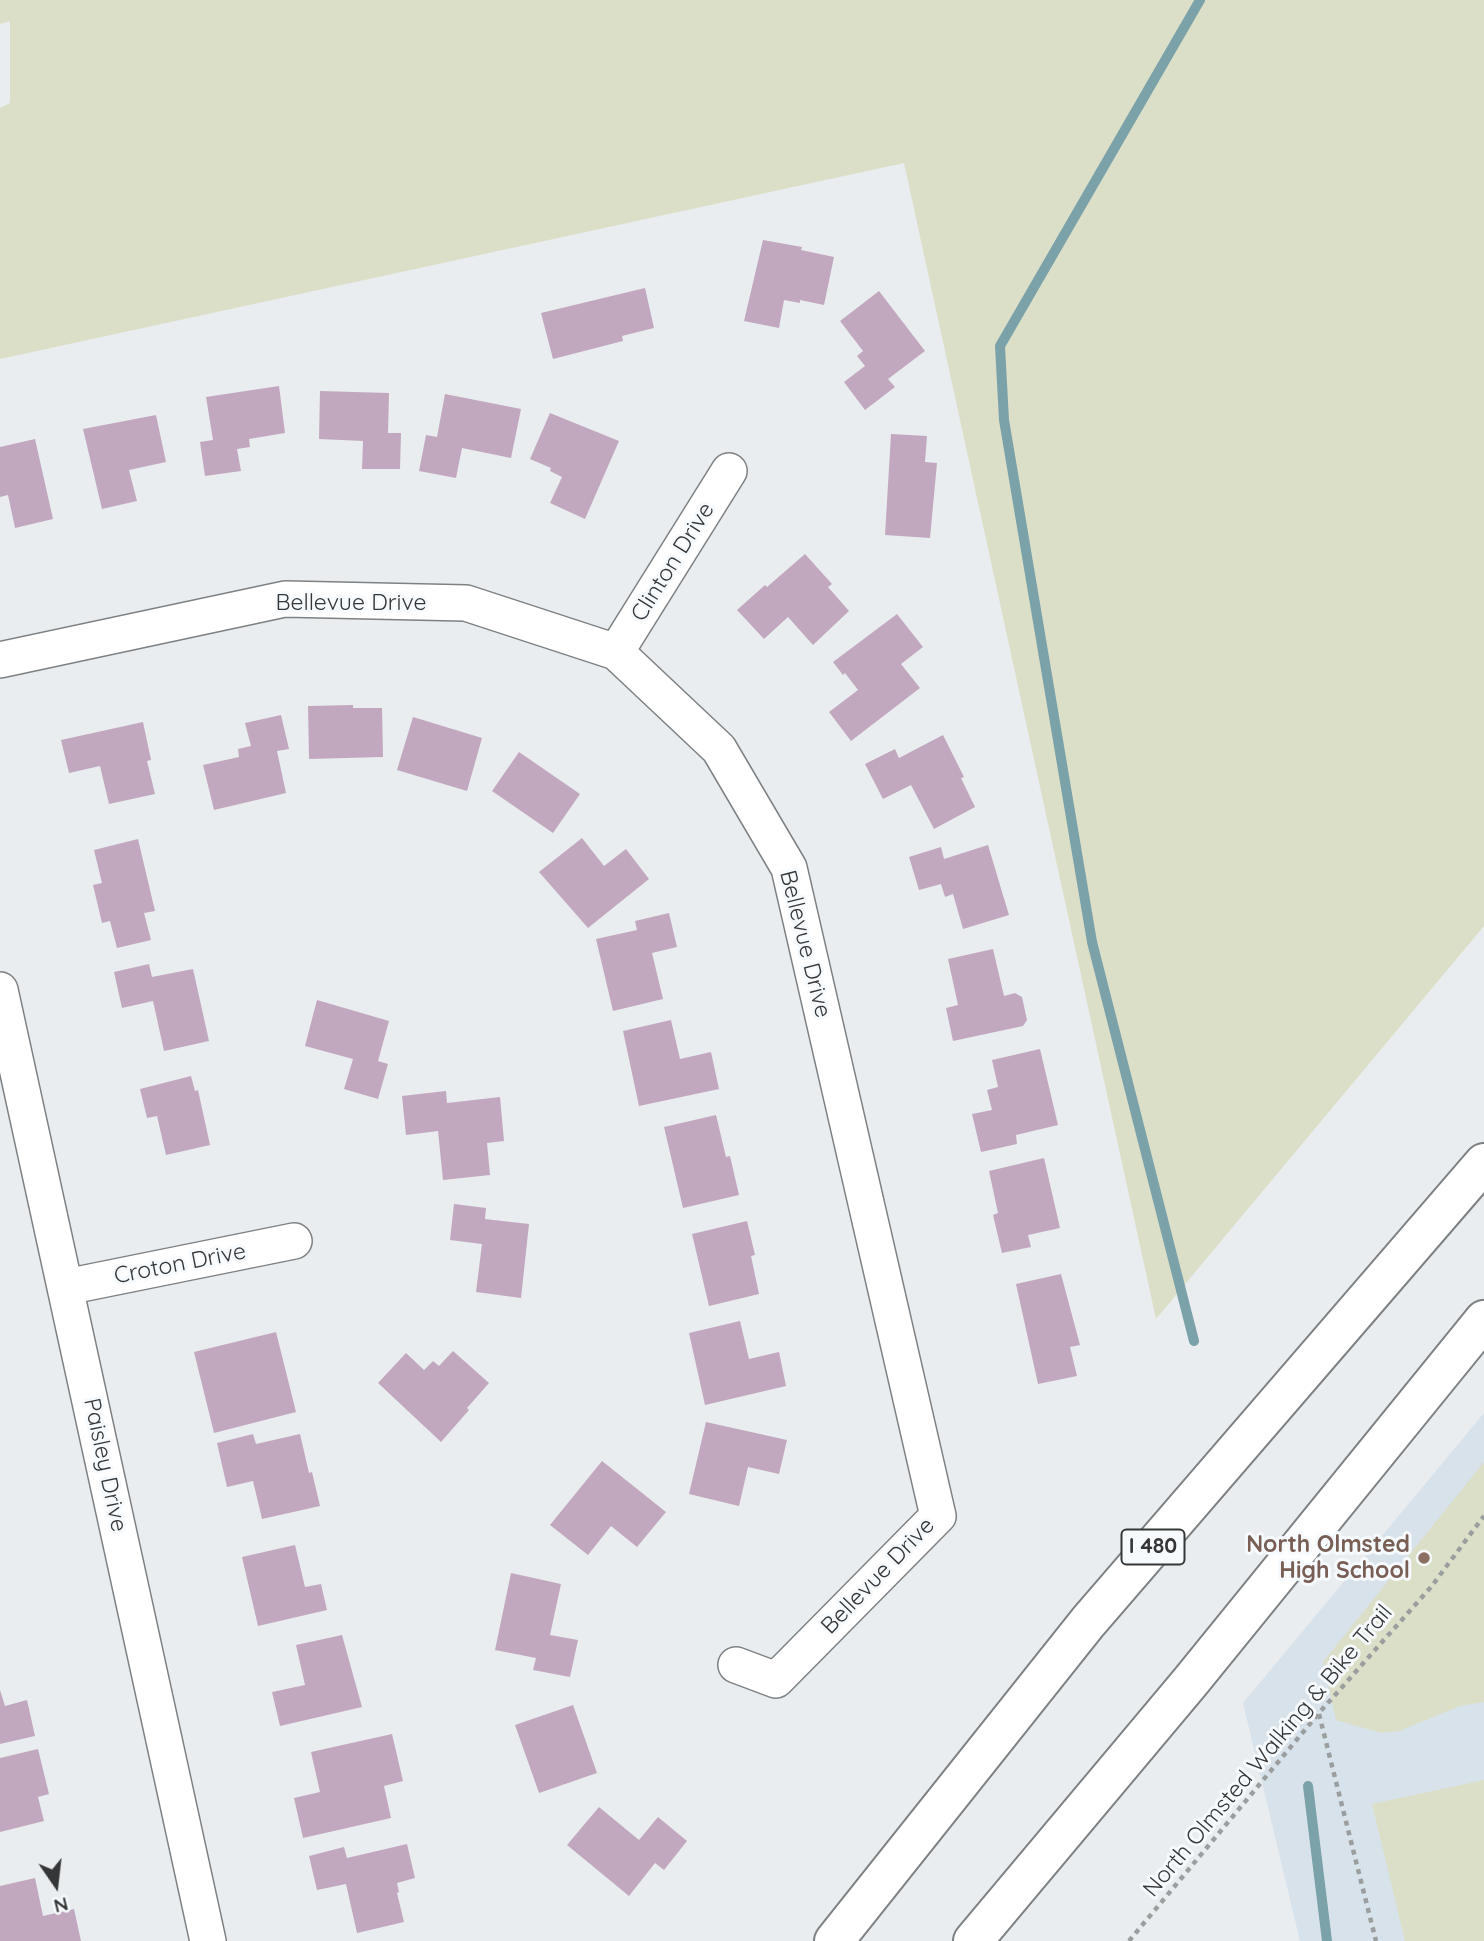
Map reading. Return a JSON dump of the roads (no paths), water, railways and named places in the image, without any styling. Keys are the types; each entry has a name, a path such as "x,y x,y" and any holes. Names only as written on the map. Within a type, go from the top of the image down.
{"highway":[{"name":"I 480","path":"834,1941 1088,1622 1484,1163"},
{"path":"973,1941 1191,1681 1484,1320"}],"street":[{"name":"Clinton Drive","path":"616,652 729,471"},
{"name":"Bellevue Drive","path":"0,660 285,599 466,603 616,652 719,749 789,869 938,1516 776,1680 736,1665"},
{"name":"Paisley Drive","path":"0,990 208,1941"},
{"name":"Croton Drive","path":"66,1287 294,1241"}],"waterway":[{"path":"1194,1341 1092,942 1004,420 1000,346 1200,0"},
{"path":"1308,1786 1327,1941"}],"place":[{"name":"North Olmsted High School","path":"1424,1558"}]}
